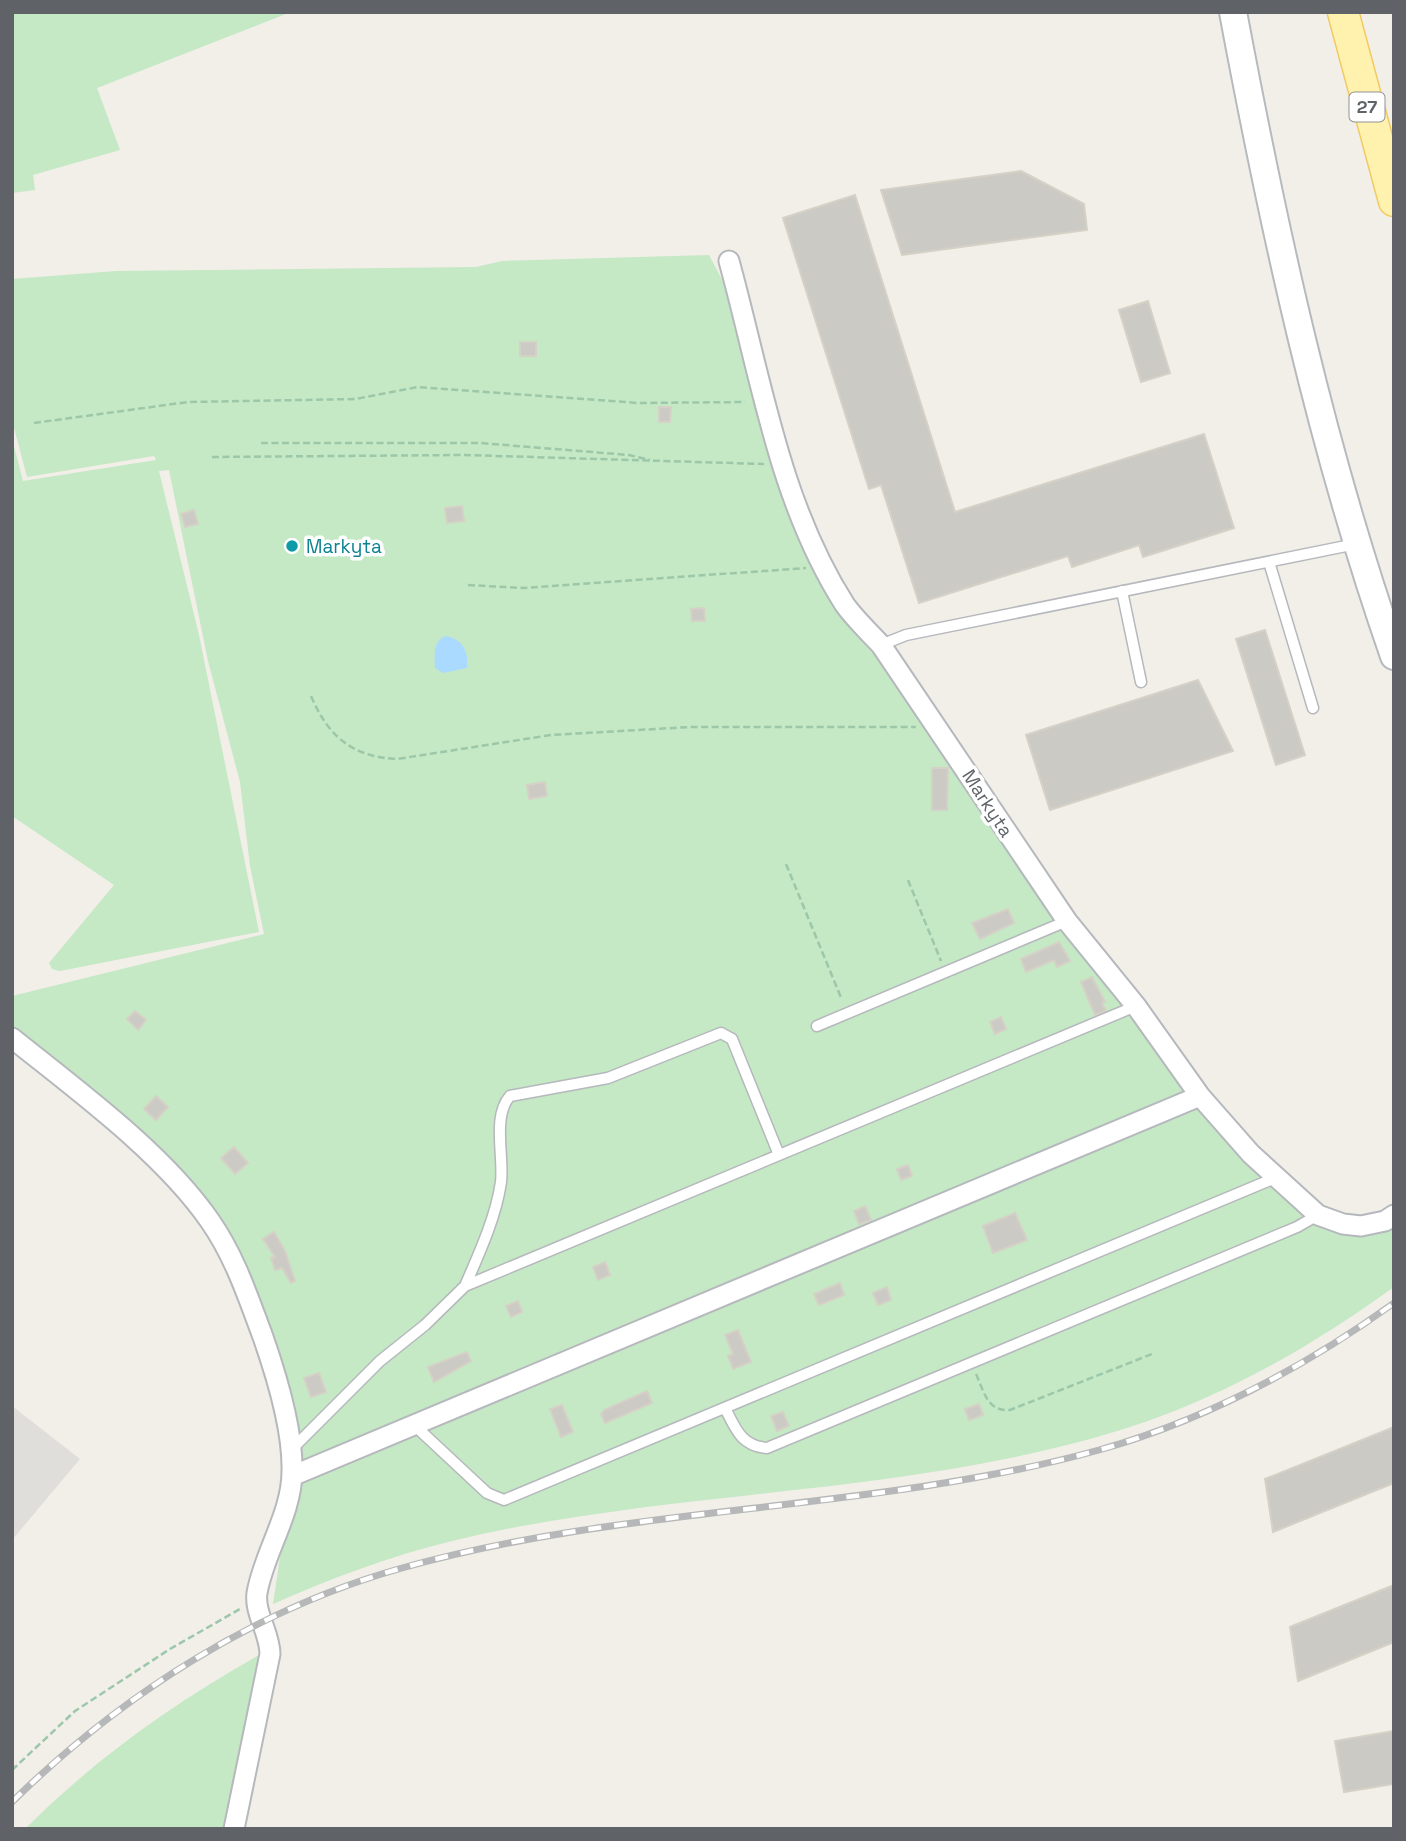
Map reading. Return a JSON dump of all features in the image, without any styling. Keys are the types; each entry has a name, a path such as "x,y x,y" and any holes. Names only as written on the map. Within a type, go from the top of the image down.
{"main road":[{"path":"1233,12 1282,256 1325,430 1394,656"},
{"name":"27","path":"1343,12 1394,201"}],"street":[{"name":"Markyta","path":"729,261 781,464 823,566 847,607 881,645 1067,921 1136,1006 1200,1096 1275,1178 1318,1215 1343,1224 1361,1226 1385,1221 1394,1215"},
{"path":"12,1038 166,1169 210,1221 240,1274 276,1374 292,1449 292,1476 279,1529 258,1589 257,1604 268,1633 270,1654 234,1829"},
{"path":"292,1476 1200,1096"}],"lane":[{"path":"881,645 906,635 1358,544"},
{"path":"1269,562 1313,708"},
{"path":"1122,591 1141,682"},
{"path":"817,1026 1067,921"},
{"path":"292,1449 380,1361 425,1325 465,1286 1136,1006"},
{"path":"465,1286 492,1217 500,1183 501,1111 510,1096 608,1078 721,1032 732,1039 779,1155"},
{"path":"413,1424 487,1493 504,1500 726,1410 1275,1178"},
{"path":"726,1410 744,1441 755,1447 767,1448 1297,1227 1318,1215"}],"path":[{"path":"34,424 188,402 355,399 418,387 638,403 766,402"},
{"path":"261,443 480,443 629,456 656,462"},
{"path":"212,457 452,455 781,464"},
{"path":"468,585 536,587 823,566"},
{"path":"311,695 322,722 350,747 374,758 397,759 551,735 851,724 938,727"},
{"path":"786,864 847,1013"},
{"path":"908,880 945,972"},
{"path":"971,1362 988,1402 1002,1411 1152,1354"},
{"path":"12,1770 75,1711 170,1649 238,1609 257,1604"}],"shaded area":[{"path":"12,1406 80,1459 12,1540"}],"green space":[{"path":"12,12 291,12 97,88 120,150 33,175 35,190 12,193"},
{"path":"709,255 747,327 809,539 1067,921 1306,1214 1394,1219 1394,1287 1305,1346 1211,1396 1145,1422 1061,1447 888,1479 538,1523 452,1541 406,1554 273,1604 292,1476 276,1374 210,1221 12,1038 12,996 264,934 250,866 240,782 208,661 169,470 159,471 199,635 259,932 60,971 52,969 49,963 114,885 12,816 12,438 23,481 156,460 154,456 27,477 12,420 12,279 116,271 476,267 502,261"},
{"path":"261,1654 230,1829 25,1829 108,1755 137,1733 197,1692"}],"water":[{"path":"445,636 456,639 463,646 467,656 467,668 443,673 435,668 436,646"}],"building":[{"path":"1021,171 1084,204 1087,230 902,255 881,190"},
{"path":"855,195 955,512 1204,434 1234,528 1143,557 1139,545 1072,567 1068,556 919,603 881,485 869,489 783,218"},
{"path":"1148,301 1170,373 1141,382 1119,310"},
{"path":"520,342 536,342 536,356 520,356"},
{"path":"659,407 671,407 670,422 659,422"},
{"path":"462,506 464,521 447,523 445,508"},
{"path":"194,510 198,524 185,527 181,514"},
{"path":"704,608 705,621 692,621 691,609"},
{"path":"1265,630 1305,755 1276,765 1236,639"},
{"path":"1198,680 1233,751 1050,810 1026,735"},
{"path":"932,768 948,768 947,810 932,810"},
{"path":"545,782 547,796 529,799 527,785"},
{"path":"1008,909 1014,923 980,939 972,923"},
{"path":"1059,942 1070,961 1057,967 1054,960 1026,972 1021,959"},
{"path":"1092,977 1105,1002 1102,1003 1106,1011 1095,1015 1081,982"},
{"path":"135,1011 146,1020 138,1030 127,1019"},
{"path":"1001,1017 1006,1029 995,1034 990,1022"},
{"path":"156,1096 168,1107 156,1120 144,1109"},
{"path":"234,1147 248,1163 235,1174 221,1158"},
{"path":"908,1165 912,1176 901,1180 897,1169"},
{"path":"865,1206 871,1220 859,1224 854,1211"},
{"path":"1015,1213 1027,1240 993,1253 983,1226"},
{"path":"274,1232 285,1251 295,1281 291,1283 282,1268 275,1270 271,1258 275,1257 263,1239"},
{"path":"605,1262 610,1275 598,1280 593,1267"},
{"path":"840,1283 844,1295 819,1305 814,1294"},
{"path":"887,1287 891,1300 878,1305 873,1293"},
{"path":"518,1301 522,1312 511,1317 506,1306"},
{"path":"738,1330 751,1362 733,1369 728,1356 733,1354 725,1335"},
{"path":"467,1352 471,1361 434,1382 428,1367"},
{"path":"319,1373 326,1392 311,1397 304,1378"},
{"path":"647,1391 652,1403 605,1423 601,1414 604,1410"},
{"path":"979,1404 983,1415 969,1420 965,1409"},
{"path":"562,1405 573,1432 561,1437 550,1409"},
{"path":"783,1412 789,1426 777,1431 771,1416"},
{"path":"1394,1427 1394,1483 1273,1532 1265,1479"},
{"path":"1394,1585 1394,1642 1298,1681 1290,1627"},
{"path":"1394,1731 1394,1784 1344,1792 1335,1741"}],"railway":[{"path":"12,1802 98,1726 144,1692 242,1632 347,1585 402,1568 488,1547 575,1531 926,1486 1013,1471 1099,1450 1177,1423 1253,1389 1325,1349 1394,1303"}],"place":[{"name":"Markyta","path":"292,546"}]}
